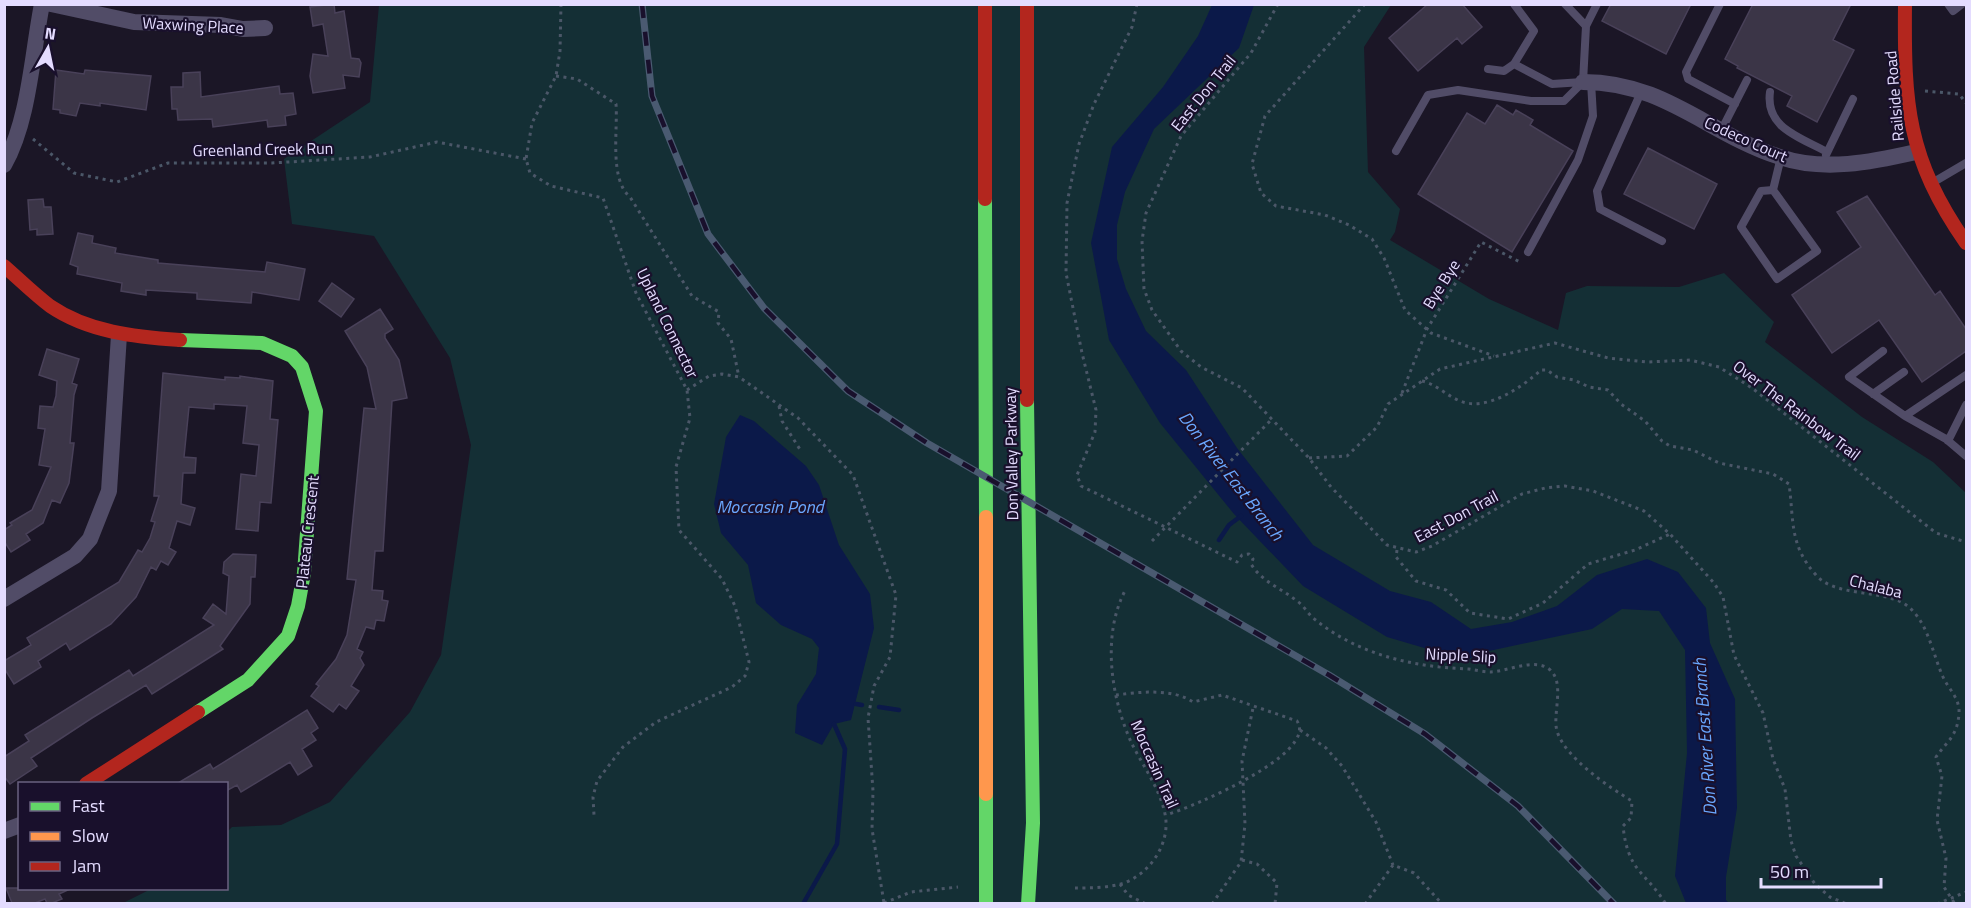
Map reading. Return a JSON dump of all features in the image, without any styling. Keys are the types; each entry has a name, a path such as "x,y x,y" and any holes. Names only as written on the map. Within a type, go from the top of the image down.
{"main road":[{"path":"973,4 985,42"},
{"name":"Don Valley Parkway","path":"985,4 986,903"},
{"name":"Don Valley Parkway","path":"1027,4 1026,353 1033,823 1028,903"},
{"name":"Railside Road","path":"1905,4 1907,92 1916,152 1928,184 1946,217 1966,243"},
{"name":"Plateau Crescent","path":"4,266 58,311 119,334 262,343 278,348 292,356 307,378 316,411 316,438 304,573 298,606 288,636 248,680 88,782"},
{"path":"1033,823 1045,860"}],"street":[{"path":"4,165 13,149 20,128 42,4"},
{"name":"Waxwing Place","path":"51,4 134,22 265,28"},
{"name":"Codeco Court","path":"1587,82 1605,82 1642,90 1781,157 1871,162 1916,152"},
{"path":"4,599 75,556 90,539 108,491 119,334"}],"lane":[{"path":"1488,69 1504,71 1514,64 1534,31 1514,4"},
{"path":"1565,4 1586,26"},
{"path":"1528,252 1578,160 1593,116 1587,82 1586,26 1597,4"},
{"path":"1720,4 1686,72 1688,79 1735,104"},
{"path":"1948,4 1953,11 1962,4"},
{"path":"1514,64 1552,84 1587,82"},
{"path":"1722,129 1747,80"},
{"path":"1396,151 1428,95 1458,90 1531,101 1563,101 1587,82"},
{"path":"1642,90 1597,191 1600,209 1662,241"},
{"path":"1770,92 1770,112 1777,122 1825,158 1853,99"},
{"path":"1773,190 1761,191 1741,227 1777,279 1817,251 1773,190 1781,157"},
{"path":"1928,184 1953,172 1966,162"},
{"path":"1883,351 1849,377 1905,416 1948,441 1966,456"},
{"path":"1873,394 1904,372"},
{"path":"1905,416 1966,375"},
{"path":"1948,441 1966,405"}],"path":[{"path":"526,159 532,123 556,76 560,51 561,4"},
{"path":"1137,4 1132,27 1094,104 1071,172 1067,203 1066,273 1096,410 1095,432 1077,475 1081,486 1165,528"},
{"name":"East Don Trail","path":"1278,4 1251,53 1181,136 1146,213 1142,241 1144,289 1152,310 1181,351 1200,367 1242,388 1309,458 1331,488 1387,545 1396,550 1416,552 1432,546 1522,494 1545,488 1565,486 1621,500 1644,511 1670,534 1714,583 1726,605 1734,656 1763,713 1773,759 1785,789 1791,841 1796,856 1815,884 1830,897 1847,903"},
{"path":"1365,4 1265,116 1252,164 1261,193 1276,206 1325,215 1349,225 1372,239 1384,258 1405,310 1426,329 1495,357"},
{"path":"556,76 577,79 616,104 615,152 622,189 630,197 692,296 719,312 718,323 732,339 739,377"},
{"path":"1907,92 1934,90 1959,94 1966,103"},
{"name":"Greenland Creek Run","path":"20,128 74,173 117,182 168,163 272,163 370,157 437,142 526,159"},
{"name":"Upland Connector","path":"526,159 530,173 551,186 603,198 636,293 687,390"},
{"name":"Bye Bye","path":"1401,395 1426,329 1480,242 1521,263 1528,252"},
{"name":"Over The Rainbow Trail","path":"1309,458 1347,456 1377,427 1388,404 1440,369 1555,343 1608,358 1647,362 1690,360 1719,367 1752,388 1936,533 1966,542"},
{"name":"Chalaba","path":"1422,381 1460,401 1476,404 1506,396 1542,370 1547,370 1557,377 1608,390 1620,404 1645,421 1662,441 1670,446 1693,450 1719,463 1773,474 1785,479 1789,484 1791,524 1795,542 1817,576 1838,589 1885,597 1903,603 1913,610 1925,629 1943,677 1959,704 1953,739 1936,757 1942,783 1938,832 1946,858 1944,887 1955,903"},
{"path":"594,814 593,797 597,781 623,747 656,722 732,687 745,675 748,662 735,606 722,579 678,529 676,467 690,418 687,390 709,376 722,374 739,377 798,418 853,475 896,595 890,657 874,686 868,718 873,791 872,829 883,903 911,892 958,887"},
{"path":"778,404 782,422 801,451"},
{"path":"1152,541 1254,440 1272,419"},
{"name":"Nipple Slip","path":"1165,528 1237,562 1242,555 1249,554 1254,569 1274,587 1297,601 1312,617 1342,637 1375,654 1435,668 1491,672 1540,666 1549,669 1555,677 1557,730 1565,746 1600,781 1632,801 1631,818 1623,826 1625,846 1634,866 1666,903"},
{"path":"1396,550 1396,557 1416,581 1446,590 1470,613 1508,619 1543,603 1588,564 1635,550 1670,534"},
{"name":"Moccasin Trail","path":"1074,888 1120,884 1140,874 1158,853 1165,834 1166,815 1159,795 1128,734 1116,695 1113,638 1118,611 1126,589"},
{"path":"1116,695 1152,692 1185,696 1193,702 1222,695 1253,708 1297,721 1300,730 1326,748 1342,766 1376,822 1393,865 1414,873 1442,903"},
{"path":"1212,903 1241,860 1245,824 1242,782 1243,749 1253,708"},
{"path":"1166,815 1184,810 1242,782 1289,752 1300,730"},
{"path":"1241,860 1257,864 1277,883 1275,903"},
{"path":"1365,903 1393,865"},
{"path":"1120,884 1128,894 1146,903"},
{"path":"1937,903 1966,892"}],"green space":[{"path":"379,5 1391,5 1364,47 1368,172 1400,209 1395,232 1390,240 1489,299 1558,330 1566,293 1587,286 1679,287 1724,273 1774,322 1765,342 1862,417 1933,462 1966,493 1966,903 121,904 149,890 228,890 228,831 232,827 281,825 330,802 410,712 441,655 471,445 450,358 374,236 292,224 284,159 370,102"}],"water":[{"name":"Don River East Branch","path":"1212,5 1254,5 1239,48 1154,129 1125,192 1117,225 1117,259 1126,289 1146,331 1186,370 1237,448 1313,545 1390,591 1431,602 1471,629 1512,622 1557,606 1597,575 1647,559 1678,572 1706,608 1710,643 1735,699 1737,808 1726,877 1726,900 1729,903 1686,903 1675,876 1687,753 1685,650 1659,611 1622,609 1592,629 1489,651 1465,660 1387,637 1303,586 1234,514 1160,423 1109,340 1091,243 1112,147 1163,87 1198,36"},
{"name":"Moccasin Pond","path":"740,415 754,421 806,466 819,485 839,545 870,594 874,628 851,720 834,724 822,745 795,733 797,705 816,674 819,648 812,639 781,625 756,603 748,565 721,533 714,504 726,437"}],"building":[{"path":"334,4 335,13 344,11 351,58 359,59 361,63 359,77 343,75 345,88 313,93 310,76 313,54 328,56 323,24 313,26 310,7"},
{"path":"1428,4 1462,4 1482,27 1462,44 1457,38 1418,71 1389,38"},
{"path":"1611,4 1691,4 1666,54 1602,21"},
{"path":"1753,4 1851,4 1833,40 1854,50 1817,122 1787,106 1792,96 1737,68 1738,66 1725,59"},
{"path":"56,70 84,74 85,70 151,76 146,110 100,103 100,106 80,103 76,116 60,113 60,110 53,109"},
{"path":"200,72 201,97 279,86 280,94 293,93 296,114 285,116 286,125 268,127 267,120 213,127 212,119 178,120 177,109 172,109 171,87 183,87 183,73"},
{"path":"1497,105 1513,115 1516,110 1533,120 1530,125 1573,151 1512,252 1418,194 1467,113 1485,124"},
{"path":"1648,148 1717,184 1694,229 1624,194"},
{"path":"1867,196 1935,295 1940,291 1966,329 1966,351 1922,382 1879,320 1832,353 1792,295 1861,247 1837,212"},
{"path":"43,199 44,207 51,207 53,234 37,235 37,229 30,230 28,200"},
{"path":"78,233 93,236 92,243 116,248 115,253 158,260 158,263 265,272 267,262 305,269 299,300 252,292 251,303 197,299 197,293 146,290 146,295 121,291 122,283 77,274 78,267 70,264"},
{"path":"332,283 354,299 341,317 319,301"},
{"path":"380,309 393,329 385,334 385,338 399,360 407,398 392,401 383,551 375,551 372,590 383,591 382,600 388,601 384,621 376,620 374,629 366,627 357,649 363,652 360,658 364,665 351,686 359,691 346,709 339,704 333,712 311,696 319,686 316,684 336,659 347,635 356,580 347,579 364,408 376,409 367,367 345,331"},
{"path":"47,349 79,359 72,383 77,385 70,443 74,443 69,483 60,503 52,500 43,523 26,534 30,540 11,552 4,541 4,530 12,525 10,523 32,510 51,467 39,465 45,429 38,428 40,406 53,407 56,396 57,381 39,375"},
{"path":"163,373 225,380 225,377 240,378 240,376 273,381 270,419 278,420 271,503 260,502 258,531 236,529 241,474 256,476 259,445 243,443 247,406 214,404 214,409 189,407 184,457 196,458 195,473 183,473 181,504 195,508 190,525 177,521 169,548 176,552 168,565 161,561 156,570 151,567 136,597 111,624 70,650 66,643 38,661 41,667 14,684 4,668 4,661 31,645 27,638 119,582 138,550 142,552 150,538 155,522 151,521 159,496 154,496"},
{"path":"233,554 256,555 255,577 251,577 250,604 220,646 223,649 152,694 146,685 92,718 31,758 37,766 10,784 4,776 4,757 29,741 25,735 129,670 133,676 214,625 203,618 213,604 226,614 229,576 223,573 224,562"},
{"path":"307,710 318,728 311,733 316,740 302,749 312,766 298,775 290,762 241,792 237,785 228,790 228,782 180,782 210,764 213,769"},
{"path":"6,888 68,890 59,894 62,899 52,903 47,903 45,899 35,903 12,903"}],"waterway":[{"name":"Don River East Branch","path":"1219,540 1229,525 1241,516"},
{"path":"856,704 862,705"},
{"path":"879,707 899,710"},
{"path":"803,904 837,844 845,749 834,724"}],"railway":[{"path":"642,4 652,96 708,234 764,308 848,391 927,443 1329,675 1425,734 1518,806 1614,904"}],"traffic: fast":[{"path":"985,199 986,517"},
{"path":"180,340 262,343 292,356 302,367 316,411 304,573 298,606 288,636 248,680 198,712"},
{"path":"1027,400 1033,823 1028,904"},
{"path":"986,794 986,904"}],"traffic: slow":[{"path":"986,517 986,794"}],"traffic: jam":[{"path":"985,4 985,199"},
{"path":"1027,4 1027,400"},
{"path":"1905,4 1906,72 1913,130 1931,184 1966,243"},
{"path":"4,266 50,306 80,322 112,332 180,340"},
{"path":"89,782 198,712"}]}
